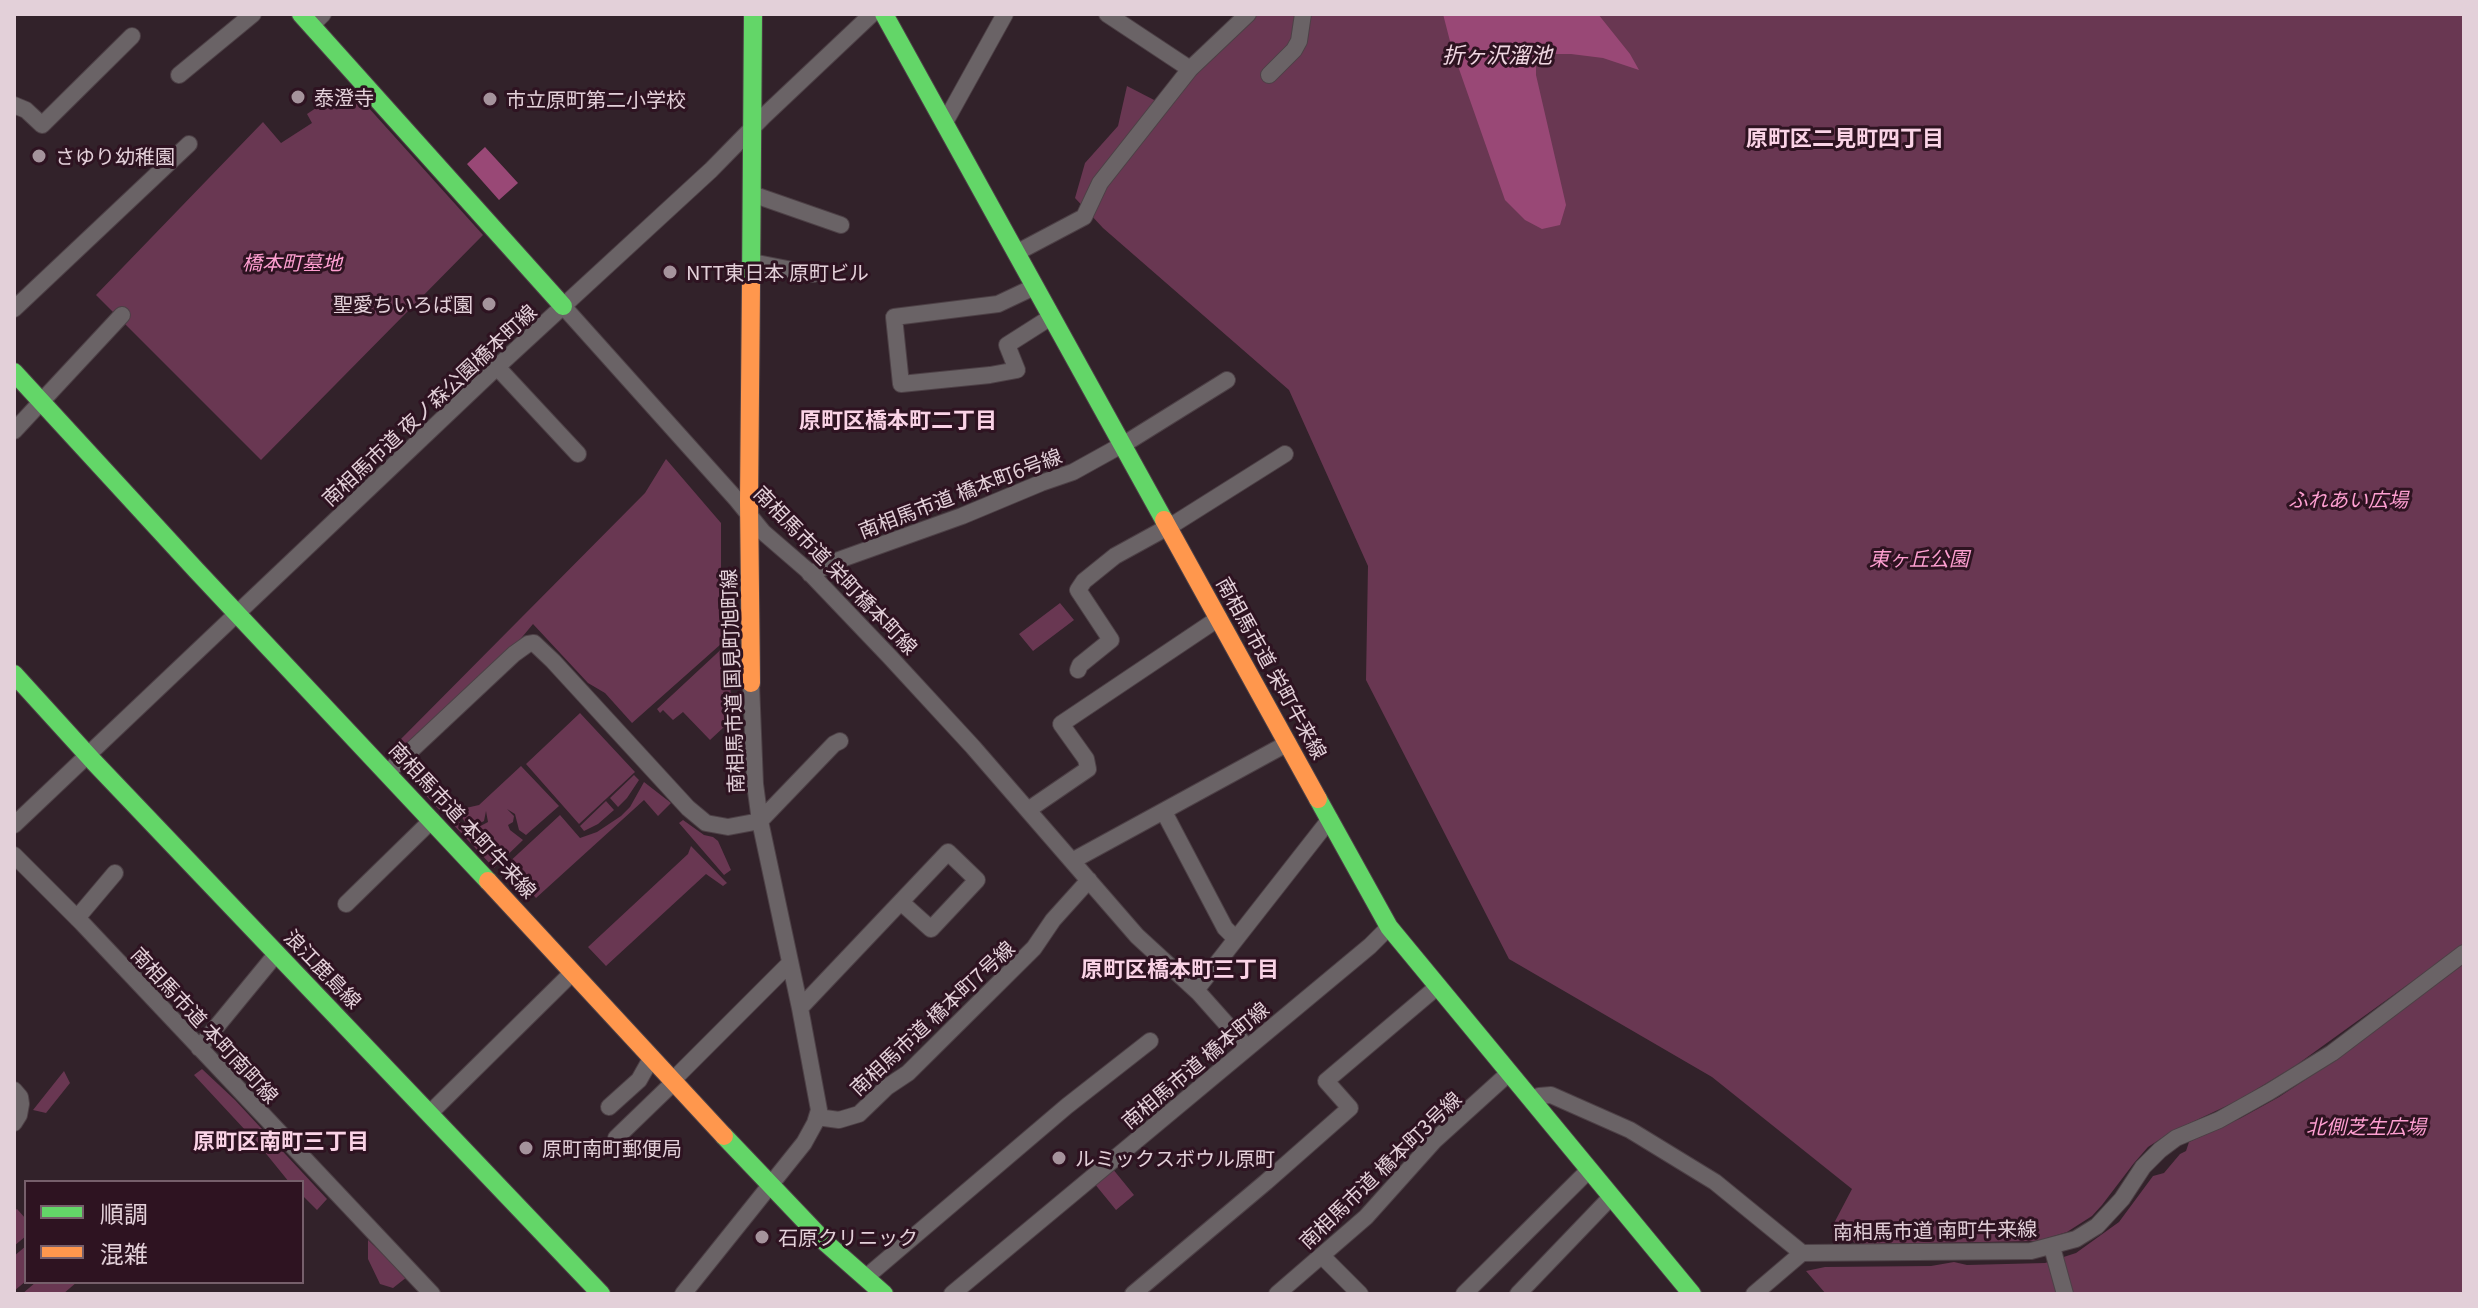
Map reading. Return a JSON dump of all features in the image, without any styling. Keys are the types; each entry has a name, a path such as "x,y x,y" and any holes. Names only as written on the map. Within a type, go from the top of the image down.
{"street":[{"path":"179,75 253,14"},
{"name":"南相馬市道 国見町旭町線","path":"753,14 750,516 755,784 817,1094 817,1117"},
{"name":"南相馬市道 夜ノ森公園橋本町線","path":"14,825 497,367 711,170 872,14"},
{"name":"南相馬市道 栄町牛来線","path":"884,14 1389,927 1692,1294"},
{"path":"944,124 1005,14"},
{"path":"1107,14 1190,69"},
{"path":"1016,253 1084,217 1100,183 1190,69 1248,14"},
{"path":"1269,75 1294,50 1299,41 1303,14"},
{"name":"南相馬市道 栄町橋本町線","path":"311,18 763,532 810,574 948,719 1137,936 1196,990 1247,1047"},
{"path":"14,105 26,110 42,125 132,36"},
{"path":"14,309 189,144"},
{"path":"752,194 841,225"},
{"path":"752,262 813,274"},
{"path":"1034,287 998,304 894,317 901,384 1017,370 1007,345 1051,317"},
{"path":"14,431 122,315"},
{"path":"497,367 578,454"},
{"name":"南相馬市道 本町牛来線","path":"14,372 769,1185 826,1243 884,1294"},
{"name":"南相馬市道 橋本町6号線","path":"810,574 836,561 1057,479 1122,446 1227,380"},
{"path":"1078,670 1111,640 1078,590 1084,581 1115,556 1285,454"},
{"path":"1028,810 1088,769 1086,759 1061,724 1219,618"},
{"path":"388,772 514,654 534,643 706,823 728,827 760,821 840,741"},
{"name":"浪江鹿島線","path":"14,674 601,1294"},
{"path":"1072,861 1288,743"},
{"path":"1164,812 1225,928 1235,938"},
{"path":"1196,990 1330,819"},
{"path":"346,904 432,820"},
{"path":"800,1008 948,852 977,880 931,929 902,903"},
{"name":"南相馬市道 本町南町線","path":"14,855 432,1294"},
{"path":"77,918 115,873"},
{"name":"南相馬市道 橋本町7号線","path":"817,1117 839,1120 859,1114 887,1087 908,1073 1034,948 1053,920 1089,880"},
{"name":"南相馬市道 橋本町線","path":"952,1294 1389,927"},
{"path":"199,1048 277,953"},
{"name":"南相馬市道 南町牛来線","path":"1802,1253 2018,1251 2052,1247 2076,1239 2097,1226 2122,1199 2143,1167 2176,1138 2219,1120 2332,1053 2464,953"},
{"path":"616,1138 790,963"},
{"path":"430,1113 573,972"},
{"path":"1133,1294 1350,1108 1326,1081 1437,987"},
{"path":"865,1278 1067,1106 1150,1041"},
{"path":"609,1107 639,1080 652,1057"},
{"name":"南相馬市道 橋本町3号線","path":"1277,1294 1366,1217 1435,1140 1509,1073"},
{"path":"14,1090 21,1101 14,1123"},
{"path":"1531,1099 1551,1095 1630,1130 1715,1182 1802,1253 1754,1294"},
{"path":"683,1294 804,1143 817,1117"},
{"path":"1464,1294 1589,1170"},
{"path":"1518,1294 1611,1197"},
{"path":"2052,1247 2065,1294"},
{"path":"1322,1256 1360,1294"}],"green space":[{"name":"東ヶ丘公園","path":"1239,14 2464,14 2464,944 2295,1066 2237,1101 2171,1132 2148,1147 2092,1216 2067,1232 2037,1241 1866,1244 1855,1243 1841,1230 1832,1227 1852,1189 1712,1077 1509,959 1366,680 1368,566 1289,390 1103,228 1075,198 1085,163 1118,126 1127,86 1158,102"},
{"name":"橋本町墓地","path":"349,86 483,235 261,460 96,295 263,122 281,143 312,123 307,114"},
{"path":"666,459 721,523 721,644 632,723 605,693 588,683 533,624 513,648 398,754 392,748 645,493"},
{"path":"1060,603 1074,620 1033,651 1019,634"},
{"path":"729,642 732,735 724,727 710,740 683,712 673,720 663,710 660,713 657,709"},
{"path":"580,713 635,772 579,824 526,764"},
{"path":"521,766 559,806 526,835 519,830 515,814 507,809 514,816 513,822 508,825 510,830 523,840 494,868 403,771 407,768 466,829 473,830 488,822 486,811 484,821 473,827 464,821 460,813 479,805"},
{"path":"634,775 639,780 618,807 610,798"},
{"path":"644,782 671,803 658,816 644,800 536,898 506,865 560,815 580,838 597,832 630,807"},
{"path":"606,801 614,810 584,831 580,826"},
{"path":"683,820 718,841 731,870 724,875 679,823"},
{"path":"691,846 727,883 723,886 706,874 606,966 588,947 688,854"},
{"name":"北側芝生広場","path":"2464,964 2464,1294 1826,1294 1806,1271 1825,1267 1931,1266 1954,1262 1967,1265 2045,1263 2076,1253 2119,1222 2153,1176 2164,1173 2186,1151 2189,1142 2279,1097"},
{"path":"202,1069 327,1199 317,1210 304,1197 304,1180 287,1180 194,1075"},
{"path":"64,1071 70,1083 46,1113 33,1110"},
{"path":"1112,1168 1134,1195 1116,1210 1094,1183"},
{"path":"17,1209 24,1217 24,1238 14,1246 14,1211"},
{"path":"368,1240 407,1277 393,1288 380,1284 368,1259"},
{"path":"24,1248 24,1283 14,1291 14,1256"},
{"path":"34,1284 75,1284 63,1294 22,1294"}],"water":[{"name":"折ヶ沢溜池","path":"1443,14 1598,14 1639,70 1603,58 1571,54 1548,54 1536,60 1536,75 1566,205 1560,225 1542,229 1525,220 1505,200 1452,49"},
{"path":"485,147 518,183 499,200 467,164"}],"traffic: fast":[{"path":"301,14 563,306"},
{"path":"751,285 753,14"},
{"path":"884,14 1164,520"},
{"path":"14,372 488,881"},
{"path":"14,674 94,762 601,1294"},
{"path":"1318,799 1389,927 1692,1294"},
{"path":"724,1136 826,1243 884,1294"}],"traffic: slow":[{"path":"751,285 751,683"},
{"path":"1164,520 1318,799"},
{"path":"488,881 724,1136"}],"place":[{"name":"泰澄寺","path":"298,97"},
{"name":"市立原町第二小学校","path":"490,99"},
{"name":"さゆり幼稚園","path":"39,156"},
{"name":"NTT東日本 原町ビル","path":"670,272"},
{"name":"聖愛ちいろば園","path":"489,304"},
{"name":"原町南町郵便局","path":"526,1148"},
{"name":"ルミックスボウル原町","path":"1059,1158"},
{"name":"石原クリニック","path":"762,1237"}],"district":[{"name":"原町区二見町四丁目","path":"1845,138"},
{"name":"原町区橋本町二丁目","path":"898,420"},
{"name":"原町区橋本町三丁目","path":"1180,969"},
{"name":"原町区南町三丁目","path":"281,1141"}],"park label":[{"name":"ふれあい広場","path":"2348,499"}]}
